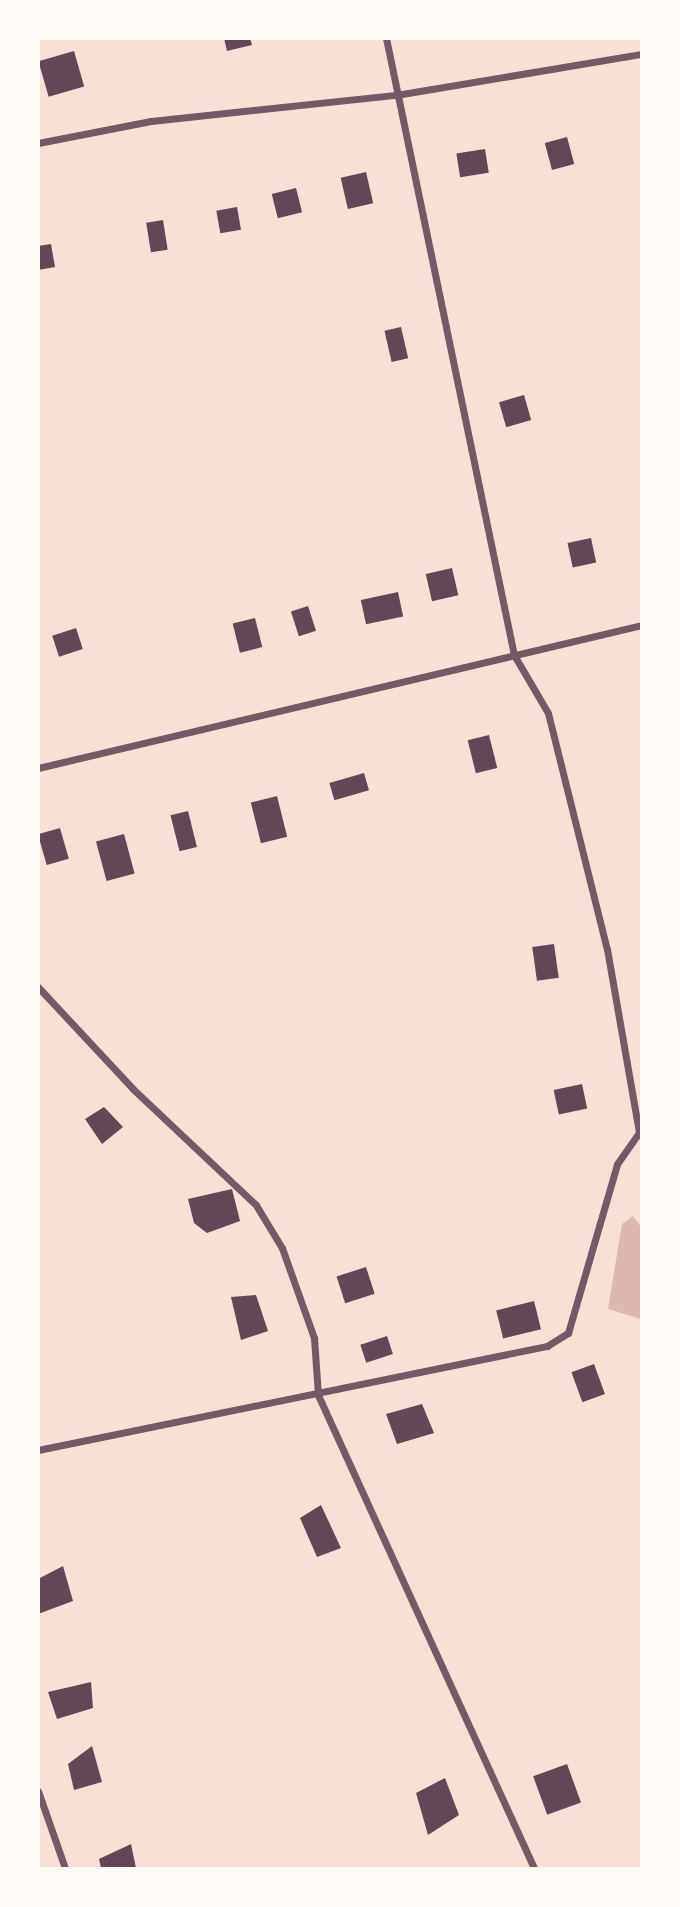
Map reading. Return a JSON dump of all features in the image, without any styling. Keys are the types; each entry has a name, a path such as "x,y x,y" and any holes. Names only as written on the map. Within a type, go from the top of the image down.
{"street":[{"path":"38,1450 318,1395 547,1346 568,1333 617,1164 640,1133 607,948 548,713 514,655 386,38"},
{"path":"38,143 151,121 396,95 642,54"},
{"path":"38,768 642,625"},
{"path":"38,987 133,1089 256,1205 299,1288 314,1338 318,1395 534,1868"},
{"path":"38,1791 65,1868"}],"shaded area":[{"path":"633,1216 641,1227 641,1319 608,1309 622,1224"}],"building":[{"path":"224,38 250,38 252,45 227,51"},
{"path":"74,51 84,87 49,97 38,61"},
{"path":"567,137 574,164 552,170 545,143"},
{"path":"485,149 489,173 460,177 456,154"},
{"path":"366,172 373,203 348,209 341,178"},
{"path":"296,188 302,212 278,218 272,194"},
{"path":"237,207 241,230 220,233 216,211"},
{"path":"163,220 168,250 151,252 146,223"},
{"path":"51,244 55,267 38,270 38,246"},
{"path":"401,327 408,358 392,362 384,331"},
{"path":"524,395 531,420 506,427 499,402"},
{"path":"591,538 596,562 573,567 568,543"},
{"path":"452,568 458,595 432,601 426,574"},
{"path":"398,592 403,616 366,624 361,600"},
{"path":"308,606 316,631 299,636 291,612"},
{"path":"255,618 262,647 240,653 233,624"},
{"path":"76,628 83,649 59,657 52,636"},
{"path":"489,735 497,768 476,773 468,740"},
{"path":"364,773 369,790 334,800 329,783"},
{"path":"277,796 287,837 261,843 251,803"},
{"path":"188,811 197,847 179,851 171,815"},
{"path":"60,828 69,859 47,865 38,834"},
{"path":"124,834 135,874 107,881 96,842"},
{"path":"554,944 559,978 537,981 532,947"},
{"path":"582,1084 587,1108 559,1114 554,1090"},
{"path":"104,1107 123,1127 102,1144 85,1119"},
{"path":"232,1189 240,1221 207,1233 194,1223 188,1199"},
{"path":"366,1267 375,1294 345,1303 337,1277"},
{"path":"256,1295 268,1331 241,1340 231,1297"},
{"path":"534,1301 541,1329 503,1339 496,1310"},
{"path":"387,1336 393,1354 366,1363 360,1345"},
{"path":"594,1364 605,1394 582,1402 571,1372"},
{"path":"422,1404 434,1433 397,1444 386,1414"},
{"path":"321,1505 341,1548 317,1557 300,1518"},
{"path":"63,1566 73,1601 38,1614 38,1579"},
{"path":"91,1682 93,1708 57,1719 48,1692"},
{"path":"92,1746 102,1782 74,1790 68,1764"},
{"path":"567,1764 581,1803 547,1815 533,1776"},
{"path":"445,1778 459,1815 428,1835 416,1793"},
{"path":"131,1844 136,1868 101,1868 99,1859"}]}
